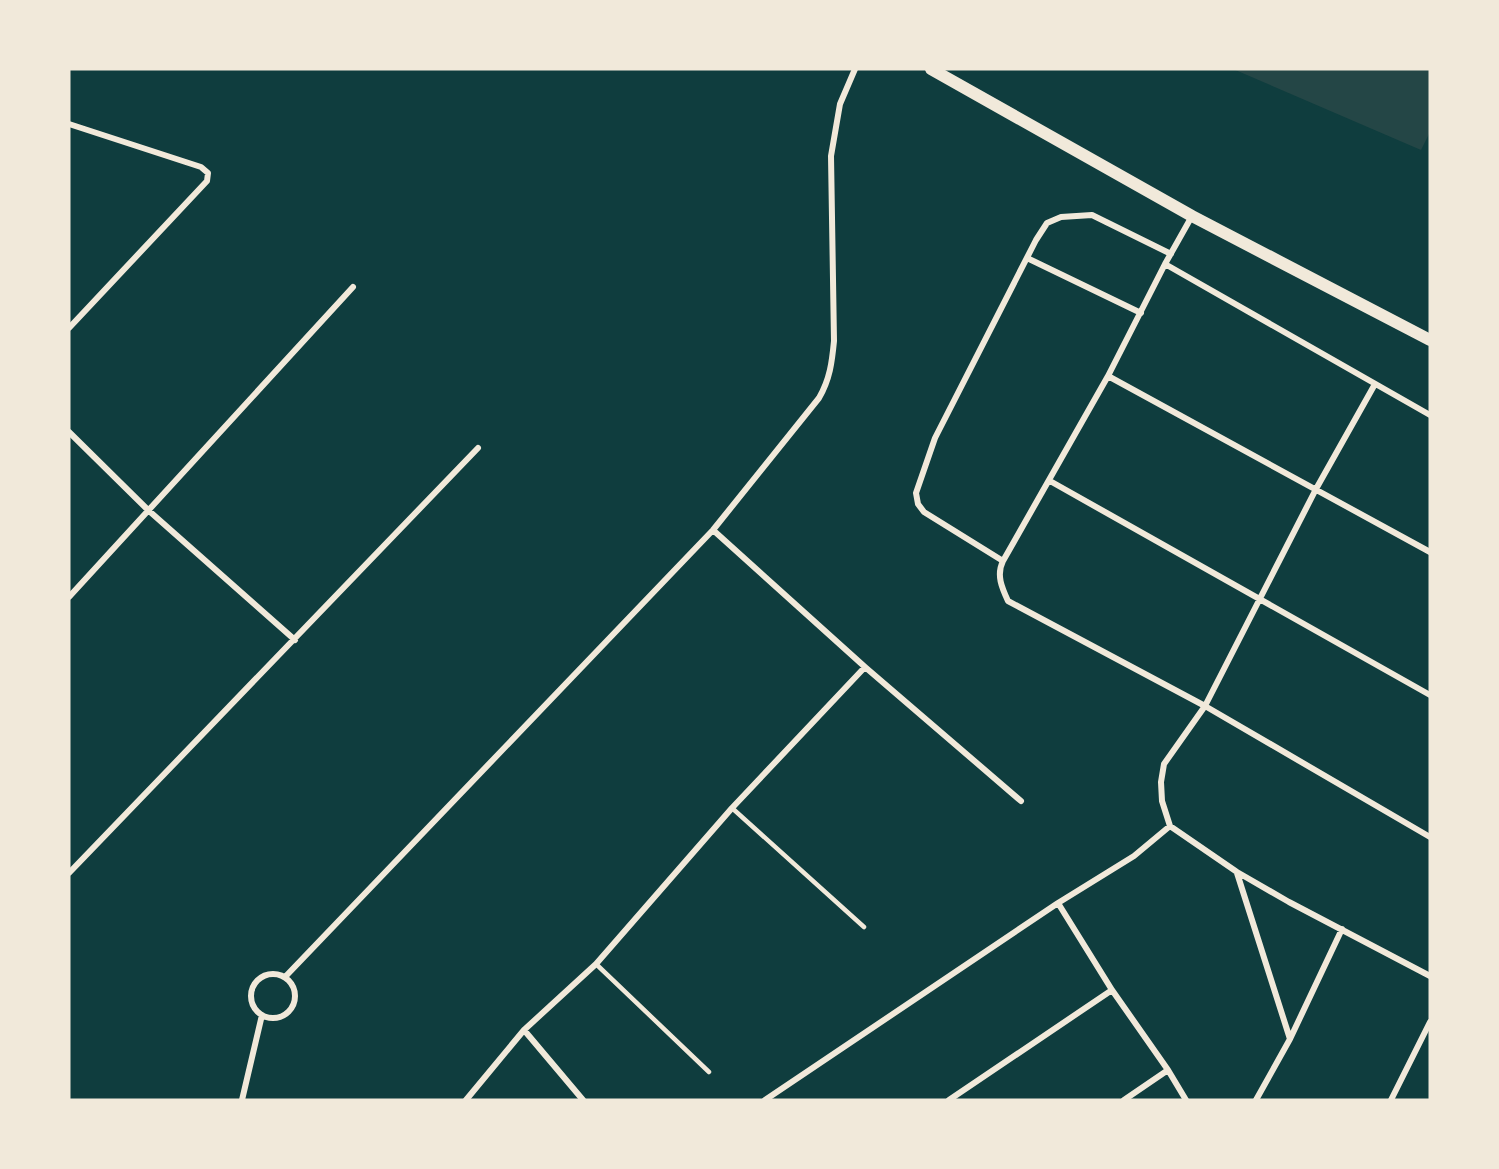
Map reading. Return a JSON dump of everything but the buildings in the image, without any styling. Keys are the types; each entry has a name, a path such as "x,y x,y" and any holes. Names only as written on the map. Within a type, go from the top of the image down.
{"main road":[{"path":"933,70 1192,216 1430,340"}],"street":[{"path":"285,977 713,530 813,406 827,383 834,341 831,156 840,104 855,69"},
{"path":"69,124 201,167 208,173 207,181 69,328"},
{"path":"1003,561 924,512 918,504 916,493 935,438 1027,258 1047,222 1078,215 1092,215 1171,254"},
{"path":"1192,216 1108,376 999,568 1001,586 1008,601 1205,706 1430,837"},
{"path":"1027,258 1141,313"},
{"path":"1165,264 1430,415"},
{"path":"69,597 352,288"},
{"path":"1108,376 1430,552"},
{"path":"1375,384 1316,489 1205,706 1164,764 1161,782 1162,801 1170,826 1237,872 1430,976"},
{"path":"69,432 148,510 294,640"},
{"path":"69,873 478,448"},
{"path":"1050,481 1259,597 1322,636 1430,694"},
{"path":"713,530 865,667 1021,801"},
{"path":"466,1100 524,1030 596,964 732,808 865,667"},
{"path":"765,1100 1058,903 1134,856 1170,826"},
{"path":"1237,872 1290,1039"},
{"path":"1058,903 1112,990 1168,1070 1186,1100"},
{"path":"1256,1100 1290,1039 1342,929"},
{"path":"277,974 285,977 295,991 292,1007 287,1014 279,1018 262,1015 252,1002 254,985 260,978 268,975 277,974"},
{"path":"949,1100 1112,990"},
{"path":"242,1100 262,1015"},
{"path":"1391,1100 1430,1022"},
{"path":"524,1030 583,1100"},
{"path":"1124,1100 1168,1070"}],"lane":[{"path":"732,808 864,927"},
{"path":"596,964 709,1072"}],"shaded area":[{"path":"1233,69 1430,69 1430,132 1421,150"}]}
